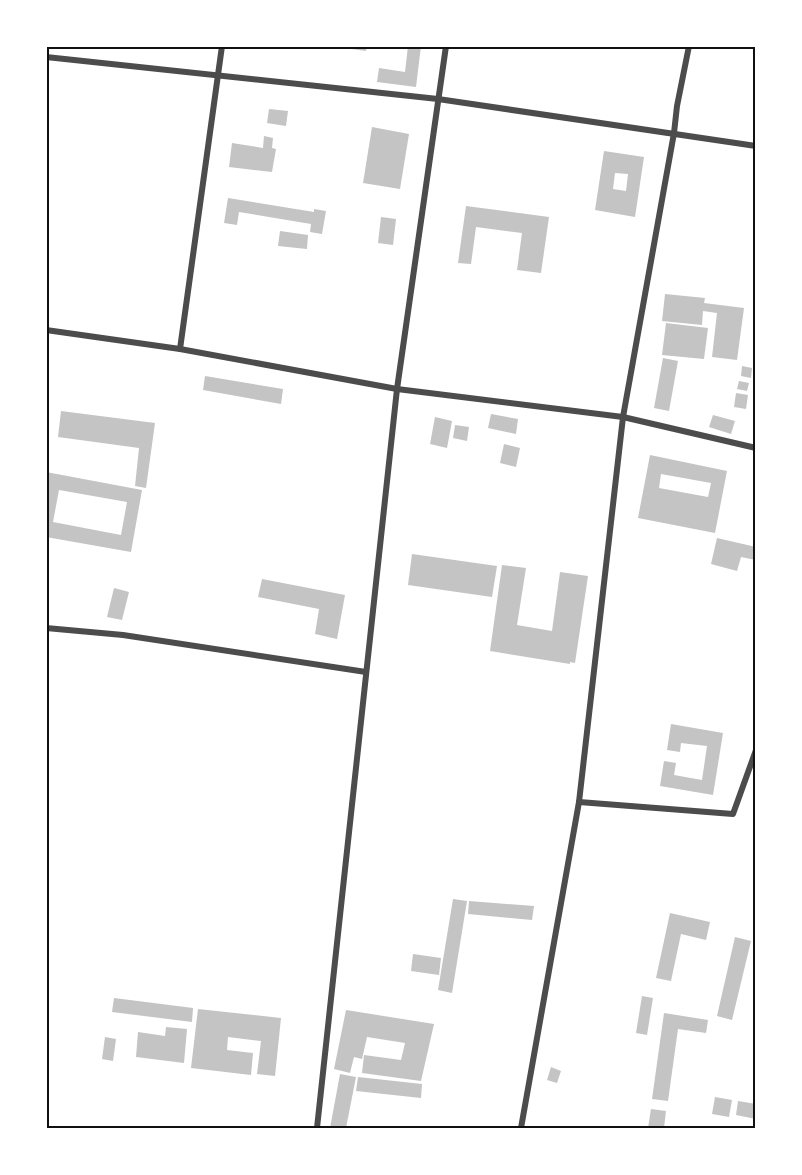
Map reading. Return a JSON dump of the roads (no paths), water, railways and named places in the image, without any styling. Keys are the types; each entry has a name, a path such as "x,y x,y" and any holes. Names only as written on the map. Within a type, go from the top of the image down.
{"street":[{"path":"180,349 222,46"},
{"path":"317,1128 397,389 446,46"},
{"path":"521,1128 579,802 623,417 689,46"},
{"path":"46,57 438,99 756,146"},
{"path":"46,330 180,349 397,389 623,417 756,448"},
{"path":"46,628 123,635 366,672"},
{"path":"579,802 733,814 756,750"}]}
